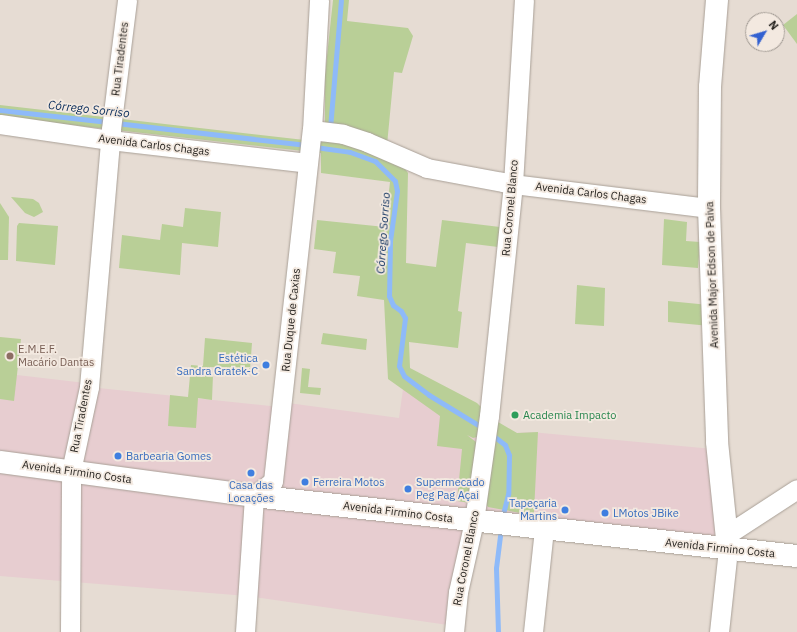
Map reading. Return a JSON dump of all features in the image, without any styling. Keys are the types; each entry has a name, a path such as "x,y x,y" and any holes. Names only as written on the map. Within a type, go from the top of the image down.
{"street":[{"name":"Rua Tiradentes","path":"70,632 71,471 89,387 111,129 127,0"},
{"name":"Rua Duque de Caxias","path":"254,496 272,481 310,146 319,0"},
{"name":"Rua Coronel Blanco","path":"454,632 458,592 479,521 485,436 489,416 513,184 524,0"},
{"name":"Avenida Major Edson de Paiva","path":"717,0 710,87 709,208 717,442 728,541"},
{"name":"Avenida Carlos Chagas","path":"0,124 111,129 310,146 343,134 367,142 427,168 513,184 709,208"},
{"name":"Avenida Firmino Costa","path":"0,462 254,496 523,527 728,541 797,556"},
{"path":"719,632 728,541 797,489"},
{"path":"245,632 254,496"},
{"path":"533,632 544,529"}],"shaded area":[{"path":"0,373 77,382 89,384 89,387 280,407 281,402 399,418 403,389 429,395 517,433 531,432 713,449 728,549 474,521 455,626 247,596 0,576"}],"green space":[{"path":"333,0 349,0 347,21 408,28 413,36 402,73 394,72 387,145 325,126 325,75"},
{"path":"797,14 797,44 785,28 785,23"},
{"path":"0,105 322,142 332,138 403,166 408,173 406,263 436,267 442,220 500,227 498,247 466,243 458,311 462,312 458,348 409,342 410,368 477,403 493,419 517,433 538,432 534,512 531,515 488,507 486,504 481,436 473,438 467,435 476,442 470,503 457,501 462,449 437,446 440,416 388,379 384,300 357,296 360,276 333,273 336,252 314,249 317,220 385,227 390,182 321,173 321,153 0,117"},
{"path":"11,197 33,199 39,203 43,212 34,217 25,213"},
{"path":"0,203 9,217 8,260 0,260"},
{"path":"185,208 221,212 218,247 182,243 180,275 119,268 122,235 160,240 162,224 183,227"},
{"path":"664,219 687,222 686,241 700,242 698,268 662,265"},
{"path":"19,223 58,226 55,265 16,261 17,226"},
{"path":"577,285 605,288 604,326 575,324"},
{"path":"668,301 709,305 710,326 668,322"},
{"path":"323,333 367,339 366,350 321,344"},
{"path":"0,337 21,339 14,401 0,399"},
{"path":"205,338 252,343 250,369 210,367 209,374 213,375 212,400 198,398 196,428 168,426 170,395 188,397 191,365 203,366"},
{"path":"302,368 310,369 308,387 321,388 320,395 300,393"}],"waterway":[{"path":"330,128 341,0"},
{"name":"Córrego Sorriso","path":"0,110 108,122"},
{"name":"Córrego Sorriso","path":"116,123 307,145"},
{"name":"Córrego Sorriso","path":"315,147 350,152 375,161 395,181 397,191 390,241 389,296 393,305 401,311 405,318 399,366 404,376 429,395 483,428"},
{"name":"Córrego Sorriso","path":"491,434 505,445 509,455 508,494 502,518"},
{"name":"Córrego Sorriso","path":"498,632 496,568 501,528"}],"place":[{"name":"E.M.E.F. Macário Dantas","path":"10,356"},
{"name":"Estética Sandra Gratek-C","path":"266,365"},
{"name":"Academia Impacto","path":"515,415"},
{"name":"Barbearia Gomes","path":"118,456"},
{"name":"Casa das Locações","path":"251,473"},
{"name":"Ferreira Motos","path":"305,482"},
{"name":"Supermecado Peg Pag Açai","path":"408,489"},
{"name":"Tapeçaria Martins","path":"565,510"},
{"name":"LMotos JBike","path":"605,513"}]}
